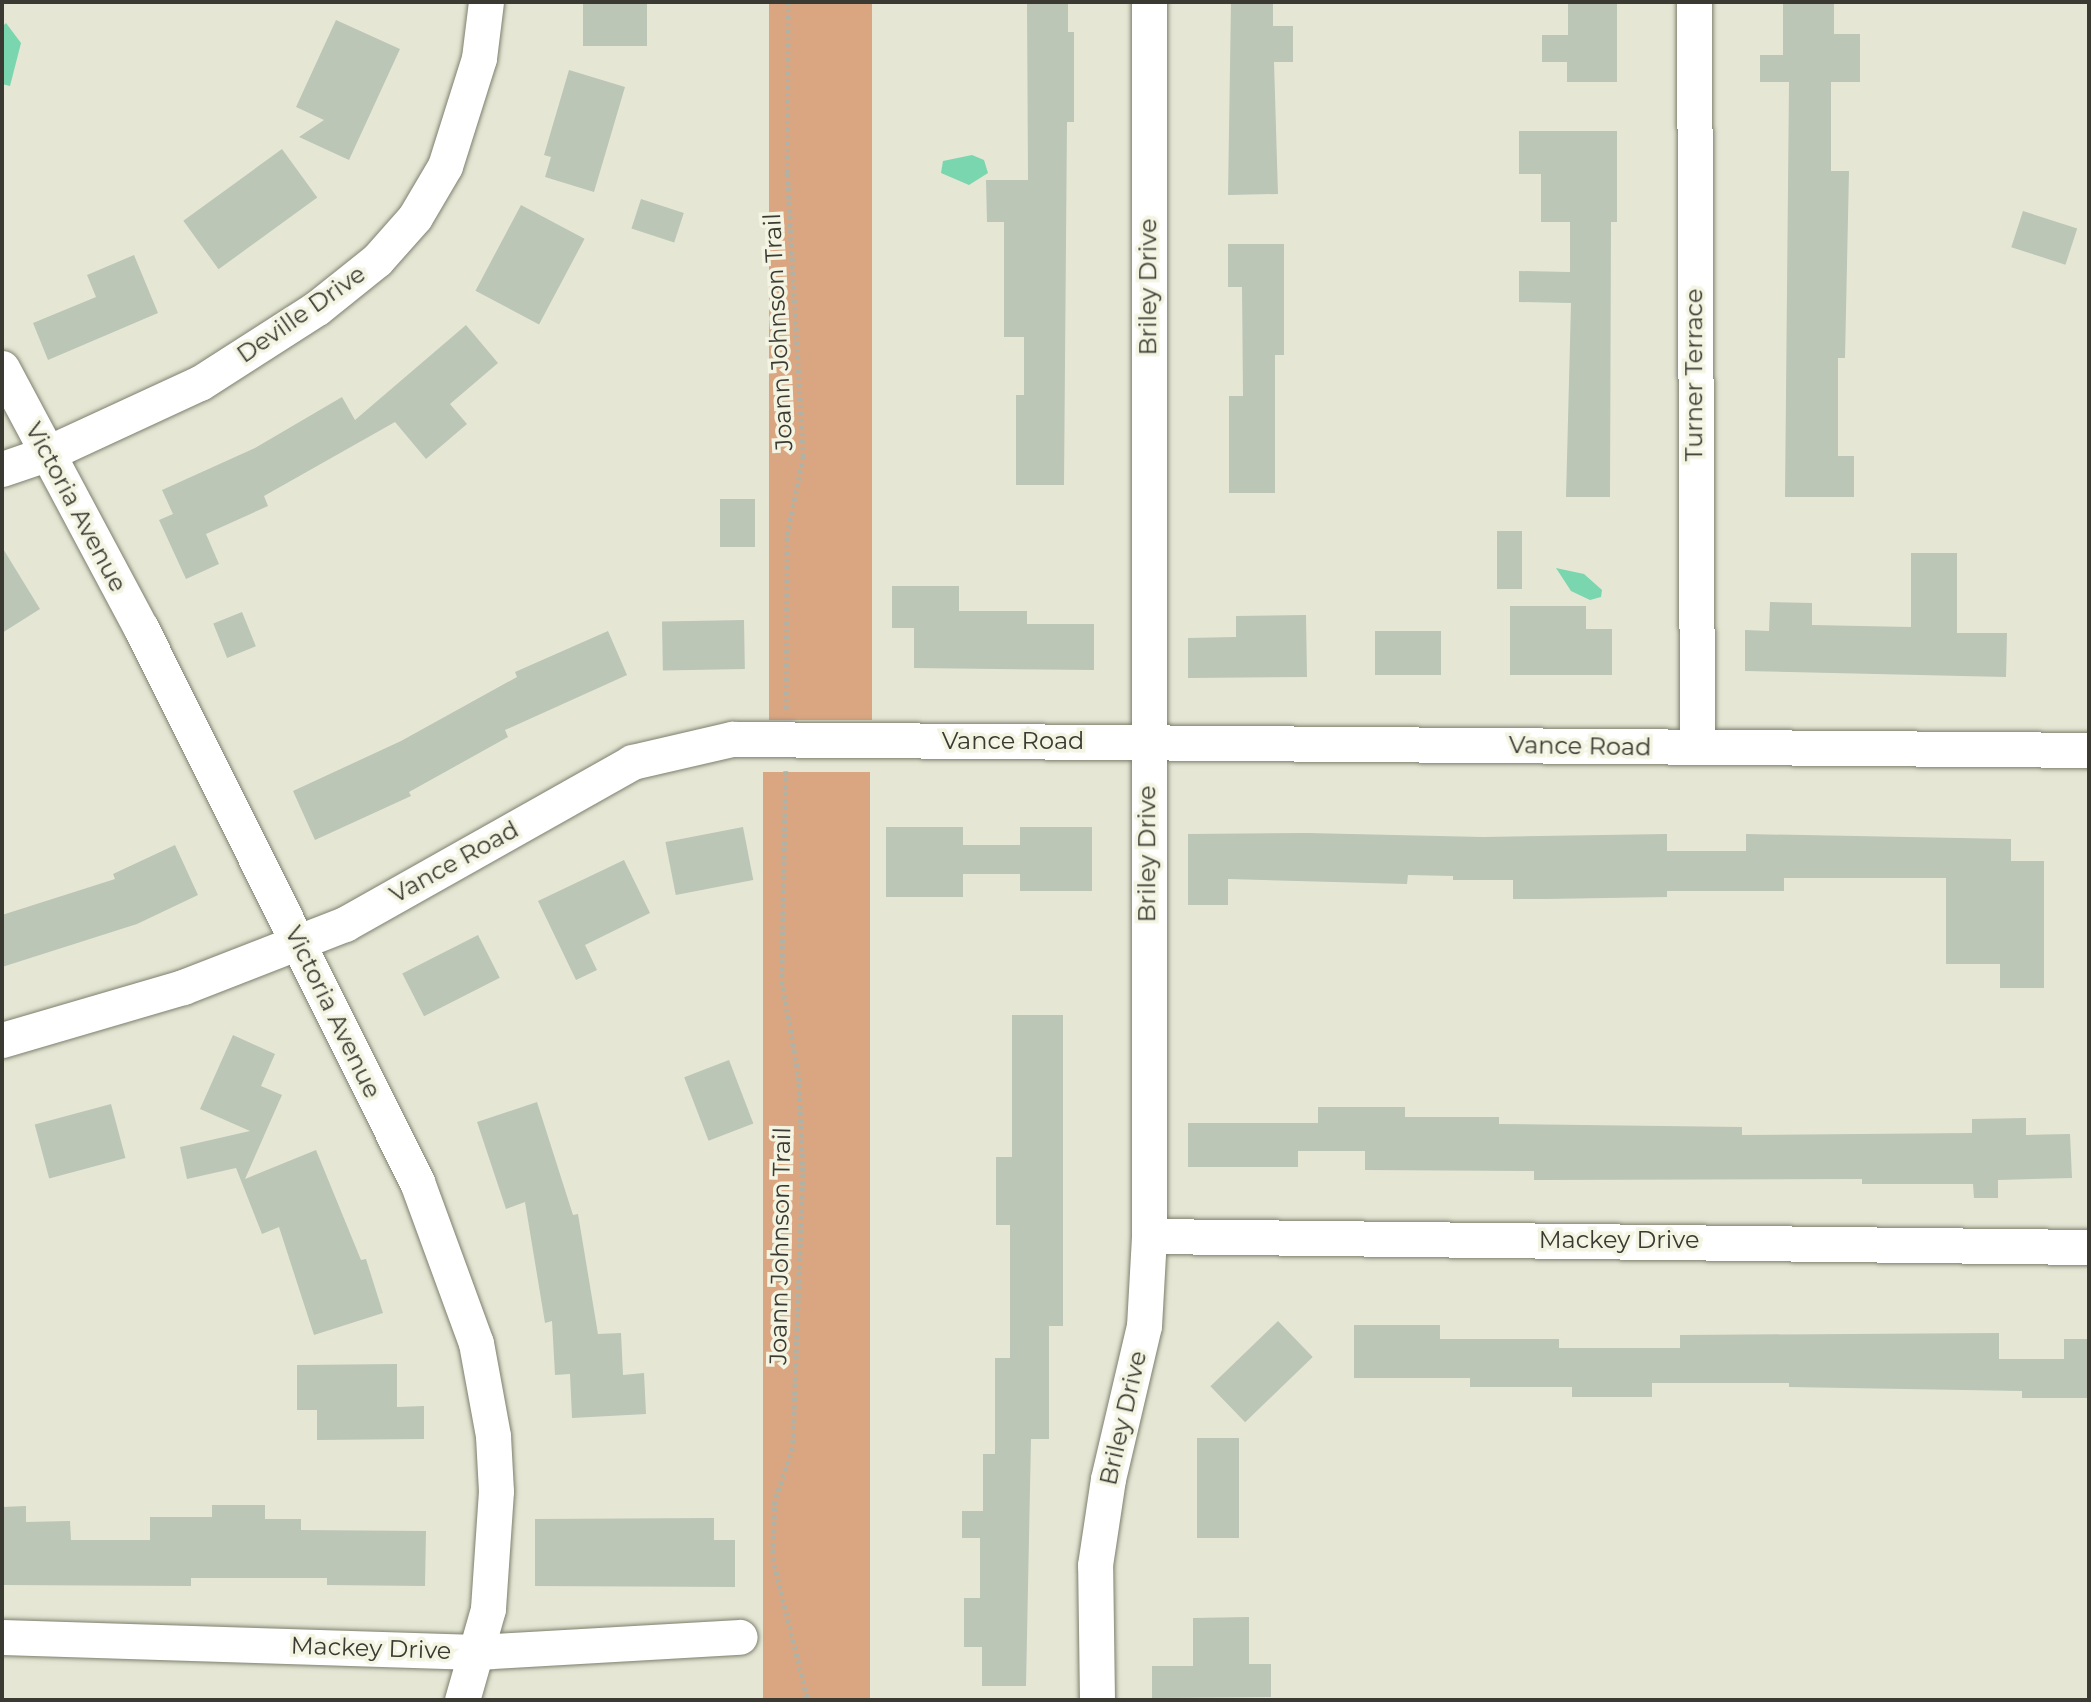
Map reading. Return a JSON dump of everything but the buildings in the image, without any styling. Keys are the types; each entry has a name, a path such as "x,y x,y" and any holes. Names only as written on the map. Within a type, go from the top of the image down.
{"street":[{"name":"Deville Drive","path":"2,469 46,454 200,383 317,308 377,260 415,216 445,166 479,58 486,2"},
{"name":"Briley Drive","path":"1097,1700 1095,1565 1108,1479 1144,1326 1149,1236 1149,2"},
{"name":"Turner Terrace","path":"1694,2 1697,747"},
{"name":"Victoria Avenue","path":"2,368 141,628 417,1182 476,1343 493,1436 496,1491 488,1609 462,1700"},
{"name":"Vance Road","path":"2,1040 183,987 345,924 632,762 677,748 732,739 2089,750"},
{"name":"Mackey Drive","path":"1149,1236 2089,1247"},
{"name":"Mackey Drive","path":"2,1637 477,1652 740,1637"}],"path":[{"name":"Joann Johnson Trail","path":"786,701 787,535 803,457 787,173 788,2"},
{"name":"Joann Johnson Trail","path":"786,787 782,981 799,1077 803,1174 793,1448 775,1501 773,1558 808,1700"}],"shaded area":[{"path":"769,2 872,2 872,720 769,720"},
{"path":"6,23 21,43 10,86 2,84 2,27"},
{"path":"972,155 984,160 988,173 969,185 941,173 943,161"},
{"path":"1556,568 1584,574 1602,590 1601,597 1590,600 1571,591"},
{"path":"763,772 870,772 870,1700 763,1700"}]}
